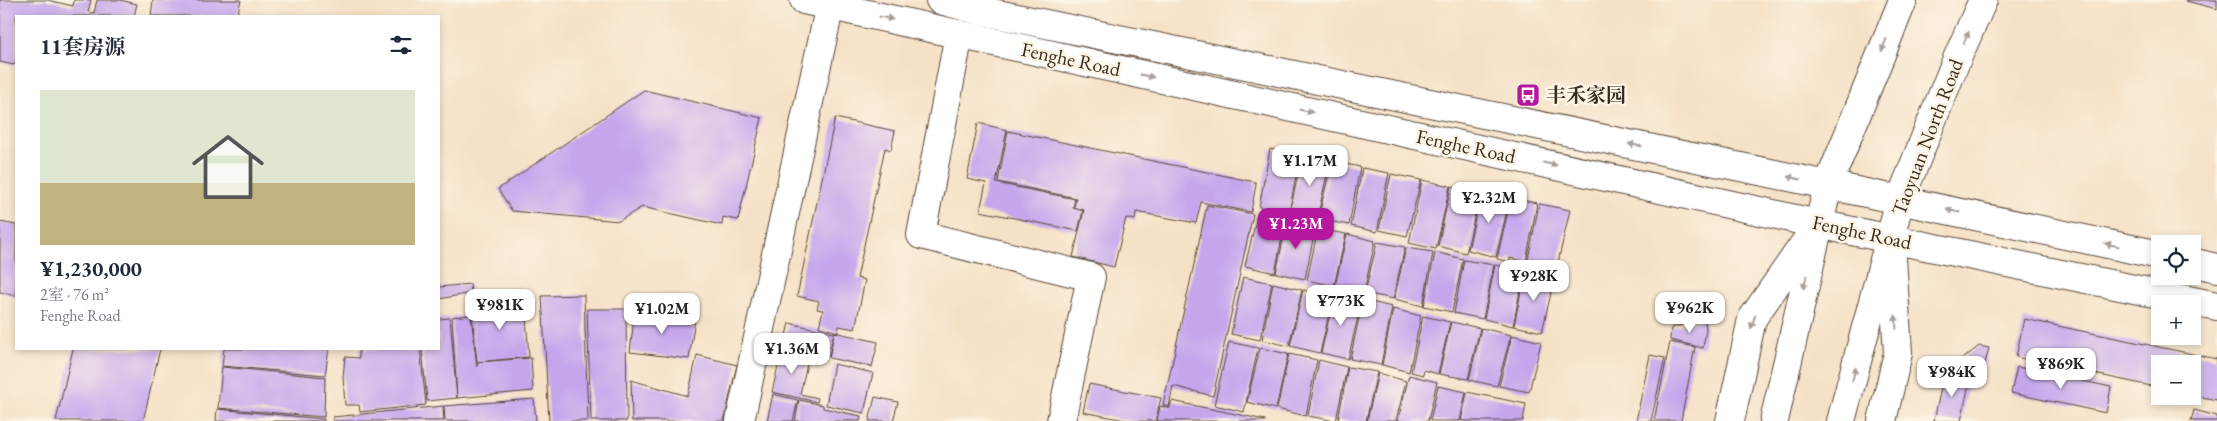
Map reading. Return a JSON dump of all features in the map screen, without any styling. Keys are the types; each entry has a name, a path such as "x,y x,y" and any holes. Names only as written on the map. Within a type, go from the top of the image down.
{"main road":[{"name":"Fenghe Road","path":"940,0 978,10 2151,253"},
{"path":"1774,421 1828,185 1903,0"},
{"name":"Taoyuan North Road","path":"1841,421 1900,200 1956,61 1983,0"},
{"name":"Fenghe Road","path":"822,2 1818,224 2217,306"},
{"path":"740,421 822,2"},
{"path":"959,34 921,235 1091,277 1061,421"},
{"path":"1730,421 1752,319 1818,224"},
{"path":"1882,421 1898,353 1891,238"},
{"path":"2201,264 2217,268"}],"building":[{"path":"0,0 47,0 73,6 74,0 91,0 88,12 94,13 97,0 120,0 137,4 134,15 15,15 15,62 14,65 0,62"},
{"path":"153,0 241,0 237,15 151,15"},
{"path":"2217,0 2217,9 2186,1"},
{"path":"644,90 762,118 738,220 723,217 722,225 642,207 619,221 512,211 498,189"},
{"path":"835,118 895,131 891,150 885,148 857,278 865,280 855,329 839,326 838,332 819,327 823,310 817,309 819,301 797,296"},
{"path":"978,123 1007,130 996,183 1075,199 1073,208 1083,211 1078,231 980,211 986,183 967,179"},
{"path":"1008,131 1255,182 1251,212 1201,202 1196,223 1136,212 1135,220 1126,218 1114,267 1073,257 1084,210 1074,207 1076,198 998,182"},
{"path":"1270,149 1300,155 1289,212 1259,207"},
{"path":"1302,155 1330,161 1317,219 1290,213"},
{"path":"1332,161 1360,167 1349,225 1318,219"},
{"path":"1362,168 1389,173 1377,232 1351,226"},
{"path":"1391,174 1421,180 1407,236 1379,230"},
{"path":"1422,180 1450,186 1436,249 1409,243"},
{"path":"1451,186 1480,192 1466,253 1438,246"},
{"path":"1481,192 1510,198 1496,257 1468,250"},
{"path":"1511,198 1537,203 1526,262 1510,258 1510,262 1497,259"},
{"path":"1539,204 1570,210 1556,271 1527,264"},
{"path":"1207,205 1253,214 1213,396 1173,386 1169,407 1163,405"},
{"path":"1257,216 1285,222 1275,273 1245,266"},
{"path":"1287,221 1316,225 1305,279 1276,273"},
{"path":"0,222 15,225 15,296 0,292"},
{"path":"1318,229 1346,234 1334,286 1307,280"},
{"path":"1347,234 1375,241 1364,292 1335,286"},
{"path":"1377,242 1405,247 1393,299 1365,293"},
{"path":"1406,248 1433,252 1423,306 1394,299"},
{"path":"1435,252 1463,259 1452,312 1424,306"},
{"path":"1464,260 1494,265 1483,319 1454,313"},
{"path":"1495,265 1524,272 1513,326 1484,319"},
{"path":"1525,272 1554,280 1542,332 1514,326"},
{"path":"1243,277 1272,283 1260,340 1231,334"},
{"path":"1273,283 1302,290 1289,346 1262,340"},
{"path":"470,284 471,293 440,299 440,287"},
{"path":"1303,290 1333,296 1320,353 1290,346"},
{"path":"584,295 588,421 549,421 542,296"},
{"path":"1334,297 1362,300 1348,359 1321,353"},
{"path":"520,300 521,304 525,304 529,357 477,362 471,304"},
{"path":"1363,300 1392,307 1381,365 1350,359"},
{"path":"587,309 626,309 627,421 591,421"},
{"path":"1393,309 1421,316 1409,372 1382,365"},
{"path":"635,310 695,319 689,359 630,352"},
{"path":"471,315 477,367 477,362 531,358 533,391 457,398 452,317"},
{"path":"1423,316 1450,322 1438,374 1424,370 1423,375 1411,372"},
{"path":"450,318 457,398 427,401 422,350 440,350 440,319"},
{"path":"1703,319 1706,329 1703,348 1670,340 1671,328"},
{"path":"2024,319 2198,355 2151,355 2151,386 2016,357"},
{"path":"1451,322 1480,328 1468,379 1439,374"},
{"path":"789,323 834,333 829,355 810,350 809,353 783,348"},
{"path":"1481,328 1511,335 1497,386 1469,380"},
{"path":"834,332 878,342 872,367 829,358"},
{"path":"1512,335 1541,342 1529,392 1499,386"},
{"path":"1229,342 1258,348 1244,412 1214,405"},
{"path":"1670,342 1695,347 1681,421 1654,421"},
{"path":"1979,346 1989,348 1982,375 1972,373 1970,378 1946,372"},
{"path":"1260,348 1288,354 1276,409 1247,402"},
{"path":"782,349 809,355 800,394 818,398 817,402 772,392"},
{"path":"73,350 160,350 143,421 56,421"},
{"path":"224,350 329,350 325,375 222,366"},
{"path":"359,350 420,350 426,405 360,412 359,405 345,405 343,377 345,357 359,358"},
{"path":"1289,354 1317,360 1306,416 1277,409"},
{"path":"697,355 737,365 724,421 632,421 631,380 688,396"},
{"path":"1650,355 1665,358 1651,421 1636,421"},
{"path":"2201,356 2217,359 2217,400 2201,397"},
{"path":"1319,360 1347,367 1336,421 1308,416"},
{"path":"834,364 873,373 864,413 826,405"},
{"path":"222,367 325,377 324,417 218,408"},
{"path":"1348,367 1377,372 1366,421 1338,421"},
{"path":"2017,367 2111,387 2106,413 2011,393"},
{"path":"1378,373 1406,381 1396,421 1367,421"},
{"path":"1944,373 1970,379 1961,421 1934,421"},
{"path":"1409,375 1437,382 1428,421 1398,421"},
{"path":"1089,384 1161,398 1155,421 1130,421 1083,412"},
{"path":"1438,386 1466,392 1460,421 1430,421"},
{"path":"1467,392 1526,404 1523,421 1461,421"},
{"path":"773,394 798,400 793,421 767,421"},
{"path":"875,397 898,402 893,421 869,421"},
{"path":"534,399 536,421 445,421 444,406"},
{"path":"799,400 823,405 823,408 861,416 860,421 795,421"},
{"path":"1172,401 1265,421 1157,421 1160,406 1169,409"},
{"path":"443,406 444,421 333,421 333,417"},
{"path":"217,409 324,419 324,421 216,421"},
{"path":"2194,410 2217,416 2217,421 2191,421"}],"place":[{"name":"丰禾家园","path":"1528,95"}]}
